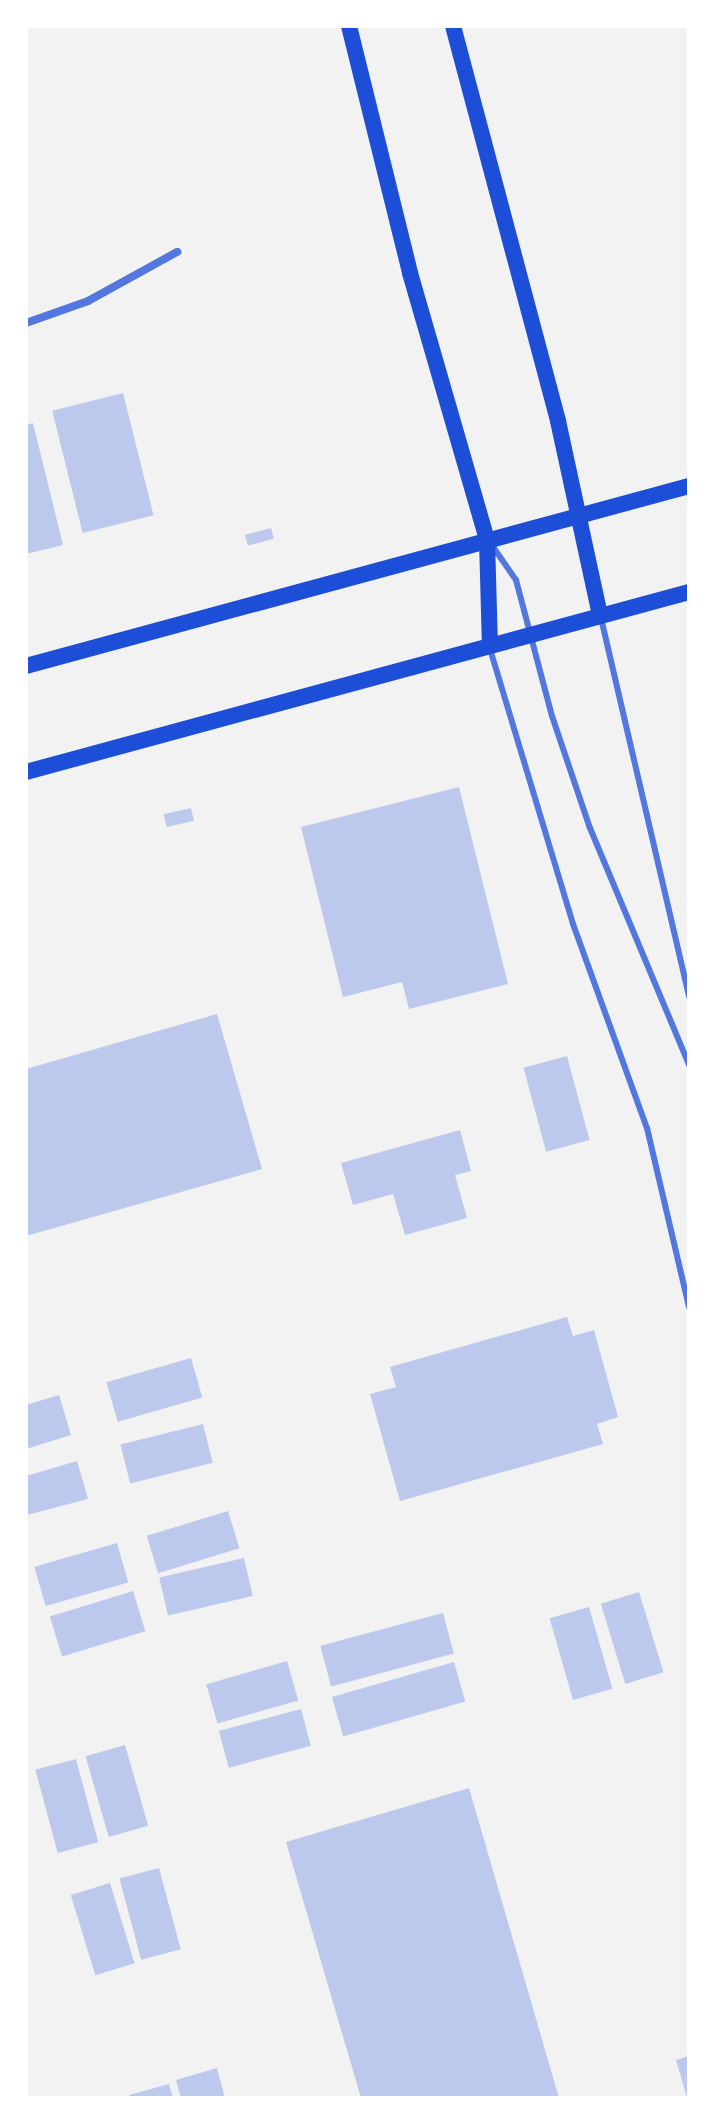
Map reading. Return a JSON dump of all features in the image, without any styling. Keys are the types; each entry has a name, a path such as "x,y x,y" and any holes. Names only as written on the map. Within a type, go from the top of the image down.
{"main road":[{"path":"349,26 410,273 487,540 490,645"},
{"path":"453,26 558,421 600,616"},
{"path":"26,666 689,486"},
{"path":"26,772 689,592"}],"street":[{"path":"26,323 88,301 177,252"}],"lane":[{"path":"487,540 516,580 552,716 590,828 689,1065"},
{"path":"600,616 689,997"},
{"path":"490,645 573,924 647,1128 689,1307"}],"building":[{"path":"123,393 153,515 83,533 52,411"},
{"path":"33,423 63,545 26,554 26,425"},
{"path":"271,528 274,539 248,546 245,535"},
{"path":"459,787 508,984 409,1009 402,982 343,997 301,827"},
{"path":"191,808 194,821 167,827 164,814"},
{"path":"217,1014 262,1169 26,1236 26,1069"},
{"path":"567,1056 590,1140 546,1152 524,1068"},
{"path":"460,1130 471,1171 455,1175 467,1218 405,1235 393,1194 353,1205 341,1163"},
{"path":"567,1317 573,1336 594,1330 618,1417 597,1424 603,1444 400,1501 370,1394 396,1387 390,1367"},
{"path":"191,1358 202,1397 118,1422 106,1382"},
{"path":"59,1395 71,1435 26,1449 26,1405"},
{"path":"203,1424 213,1463 130,1483 121,1445"},
{"path":"77,1461 88,1499 27,1515 26,1476"},
{"path":"228,1511 239,1548 158,1573 147,1536"},
{"path":"117,1543 128,1582 46,1606 34,1567"},
{"path":"244,1558 253,1596 168,1616 159,1578"},
{"path":"133,1591 145,1631 62,1657 50,1616"},
{"path":"639,1592 664,1672 625,1684 601,1604"},
{"path":"589,1607 612,1689 573,1700 550,1618"},
{"path":"443,1613 454,1654 331,1686 320,1646"},
{"path":"287,1661 298,1700 218,1724 206,1684"},
{"path":"454,1662 465,1701 343,1736 332,1697"},
{"path":"301,1709 311,1746 229,1768 219,1731"},
{"path":"125,1745 148,1826 109,1837 86,1756"},
{"path":"76,1759 98,1842 58,1853 35,1770"},
{"path":"469,1788 559,2098 361,2098 286,1842"},
{"path":"159,1868 181,1949 141,1960 119,1879"},
{"path":"110,1883 135,1963 95,1975 71,1895"},
{"path":"689,2056 689,2098 687,2098 676,2060"},
{"path":"217,2068 225,2098 181,2098 176,2080"},
{"path":"169,2084 173,2098 130,2098 129,2095"}]}
